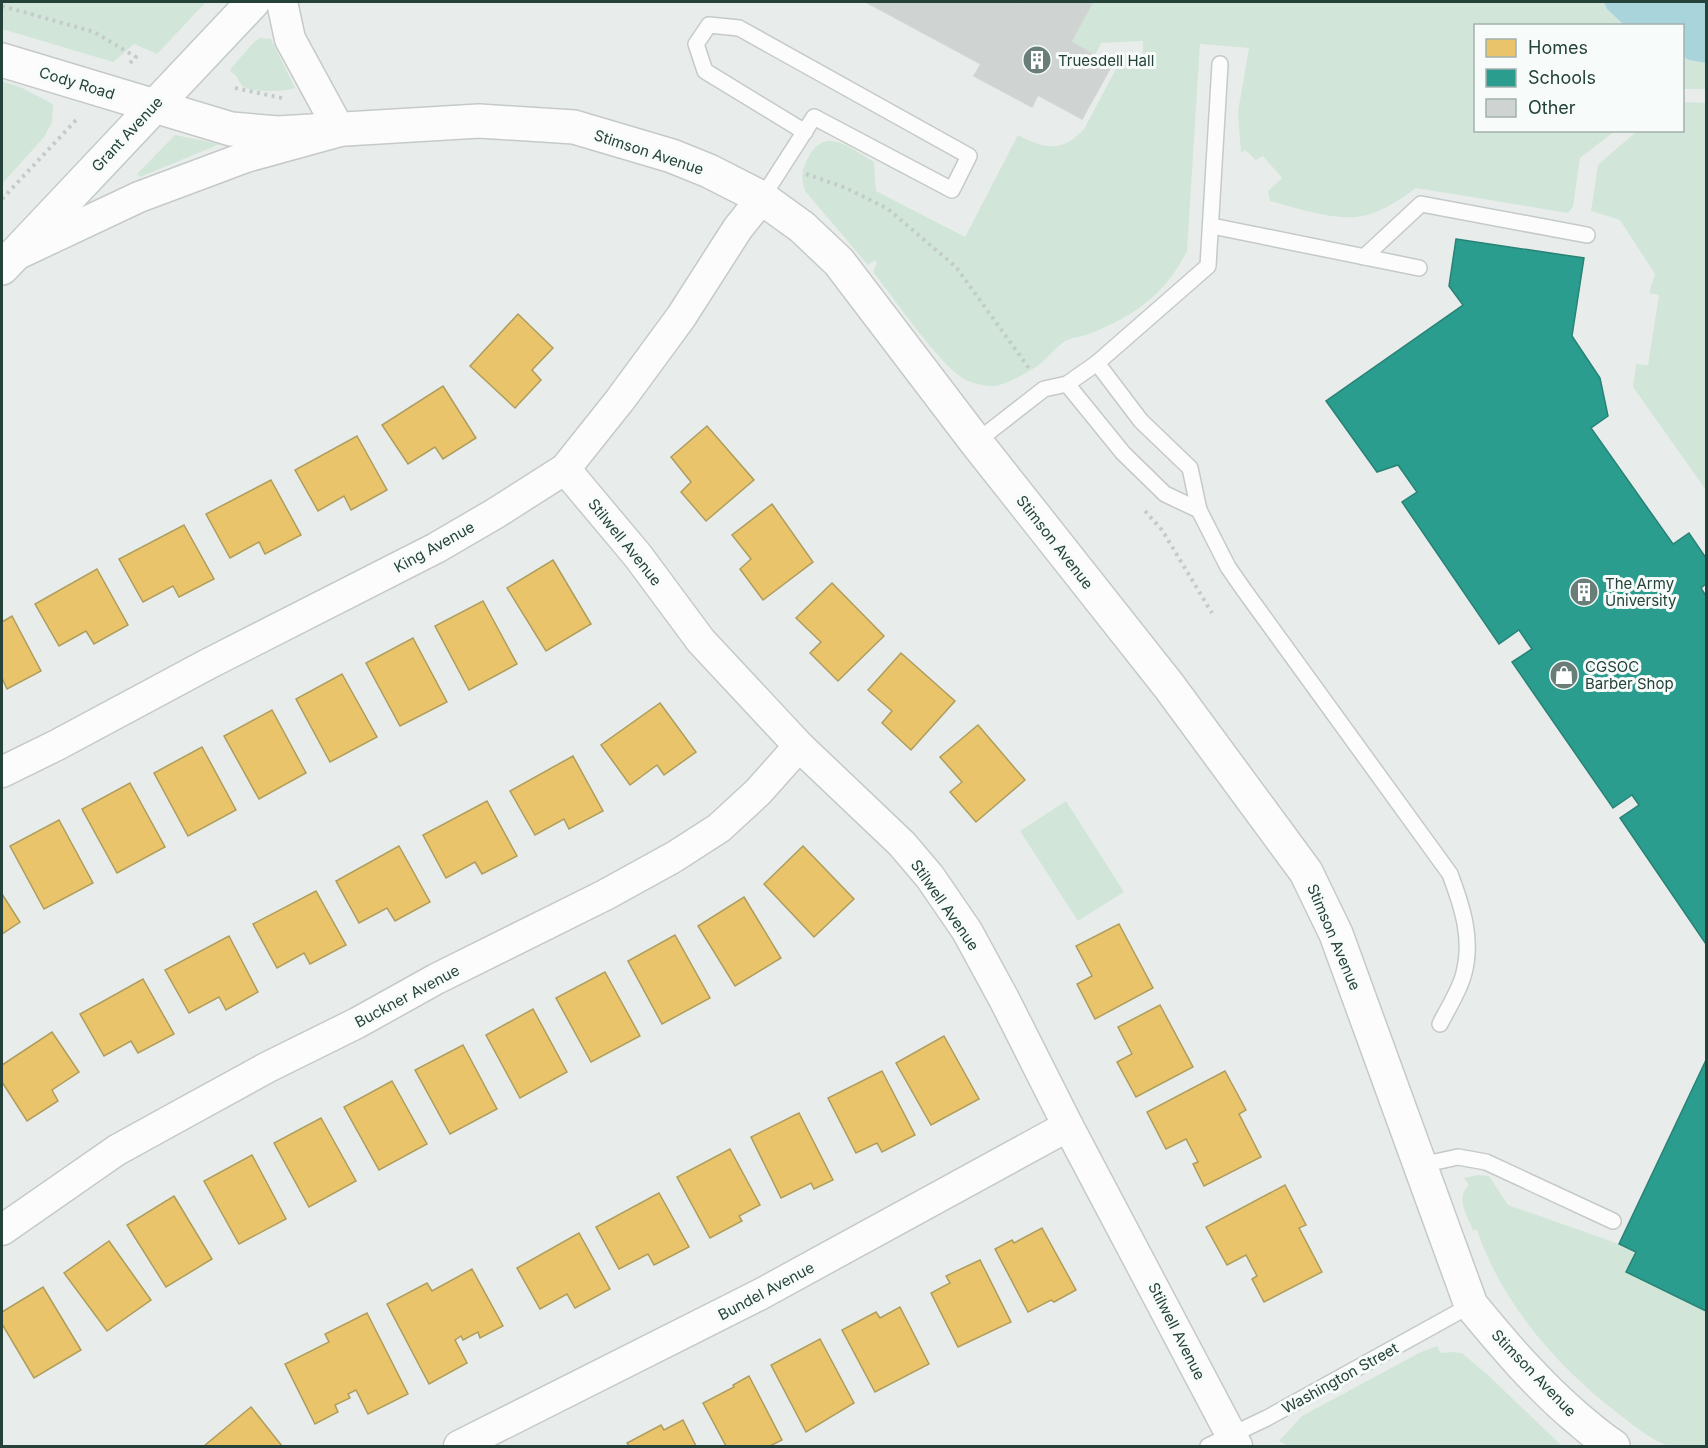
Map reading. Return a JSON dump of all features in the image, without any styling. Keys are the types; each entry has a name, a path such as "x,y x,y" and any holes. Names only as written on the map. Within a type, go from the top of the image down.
{"street":[{"name":"Grant Avenue","path":"6,263 153,105 253,2"},
{"path":"6,263 139,197 246,157 340,131 290,39 282,2"},
{"name":"Cody Road","path":"2,60 153,105"},
{"name":"Stimson Avenue","path":"153,105 231,129 278,133 479,121 574,127 672,156 709,171 762,198 802,227 839,261 976,442 1169,686 1306,872 1336,934 1471,1305 1509,1351 1553,1397 1613,1446"},
{"name":"King Avenue","path":"2,772 207,664 436,548 565,469 674,326 738,228 762,198"},
{"name":"Stilwell Avenue","path":"565,469 638,556 701,641 799,746 902,844 930,877 967,931 1095,1174 1225,1442"},
{"name":"Buckner Avenue","path":"2,1230 117,1150 268,1067 357,1023 436,979 605,895 675,856 719,828 758,792 799,746"},
{"name":"Bundel Avenue","path":"459,1446 759,1295 1068,1126"}],"lane":[{"path":"762,198 805,132 814,117 951,190 969,156 739,28 709,25 696,44 705,71 805,132"},
{"path":"976,442 1044,389 1066,384 1097,363 1208,266 1220,64"},
{"path":"1364,257 1421,204 1587,235"},
{"path":"1212,226 1419,268"},
{"path":"1097,363 1141,421 1190,468 1199,510 1233,575 1450,874 1460,902 1468,940 1464,974 1440,1024"},
{"path":"1066,384 1122,453 1156,486 1165,494 1199,510"},
{"path":"1421,1165 1458,1157 1486,1162 1613,1221"},
{"name":"Washington Street","path":"1225,1442 1471,1305"}],"path":[{"path":"2,6 94,32 136,57"},
{"path":"2,199 70,126"}],"green space":[{"path":"2,2 206,2 157,54 134,44 113,62 2,29"},
{"path":"1094,2 1604,2 1607,9 1623,24 1474,24 1474,132 1614,132 1580,158 1573,207 1568,213 1416,188 1374,213 1356,217 1318,214 1270,201 1268,191 1282,178 1263,156 1256,160 1245,150 1241,153 1238,112 1249,48 1200,44 1187,251 1178,266 1158,292 1120,320 1089,334 1067,340 1025,374 1000,385 985,386 968,381 945,363 873,272 877,263 875,260 868,265 805,191 802,175 814,149 821,143 838,142 874,162 876,191 965,237 1018,135 1045,146 1061,145 1076,137 1084,129 1124,54 1143,54 1143,41 1101,43 1095,55 1071,42"},
{"path":"260,38 271,39 295,88 278,91 251,89 243,87 235,75 230,72 232,67"},
{"path":"1684,58 1706,63 1706,89 1684,89"},
{"path":"2,81 22,88 53,104 52,122 44,137 2,184"},
{"path":"1684,102 1706,103 1706,490 1633,387 1636,364 1648,365 1659,295 1649,293 1655,274 1620,220 1591,211 1598,165 1636,132 1684,132"},
{"path":"175,135 220,144 140,177 137,174"},
{"path":"1066,801 1124,892 1078,921 1020,831"},
{"path":"1477,1175 1489,1176 1508,1205 1636,1252 1626,1272 1706,1311 1706,1446 1680,1447 1660,1443 1601,1400 1556,1358 1518,1310 1488,1258 1477,1230 1473,1230 1465,1213 1463,1195 1469,1185 1464,1178"},
{"path":"1437,1346 1441,1353 1462,1353 1562,1446 1288,1446 1279,1441 1302,1416 1419,1353"}],"water":[{"path":"1604,2 1706,2 1706,63 1684,58 1684,24 1623,24 1607,9"}],"building: Homes":[{"path":"518,314 553,348 532,370 541,380 515,408 470,366"},
{"path":"443,386 476,438 443,459 435,447 408,464 382,425"},
{"path":"707,426 754,480 706,521 681,492 691,482 671,457"},
{"path":"357,436 387,490 351,510 344,496 318,511 295,470"},
{"path":"271,480 301,535 265,554 259,542 230,558 206,514"},
{"path":"772,504 813,562 763,600 740,569 751,559 732,535"},
{"path":"184,525 214,579 179,597 173,586 143,602 119,559"},
{"path":"553,560 591,624 546,651 507,588"},
{"path":"97,569 128,625 94,644 86,631 59,646 35,604"},
{"path":"832,583 884,636 838,681 810,653 821,642 796,618"},
{"path":"483,601 517,664 469,690 435,626"},
{"path":"12,616 41,671 7,689 2,678 2,622"},
{"path":"413,638 447,702 400,726 366,663"},
{"path":"901,653 955,701 911,750 882,723 892,711 868,690"},
{"path":"342,674 377,737 330,762 296,699"},
{"path":"660,703 696,752 664,775 657,765 630,785 601,745"},
{"path":"272,710 306,773 259,799 224,736"},
{"path":"978,725 1025,780 976,822 950,792 962,782 940,757"},
{"path":"202,747 236,810 188,836 154,773"},
{"path":"573,756 603,811 569,829 564,819 535,835 510,791"},
{"path":"130,783 165,847 117,873 82,809"},
{"path":"487,801 517,856 482,874 475,862 446,878 423,835"},
{"path":"59,820 93,883 44,909 10,846"},
{"path":"399,846 430,902 395,921 387,908 359,923 336,881"},
{"path":"803,846 854,899 814,937 764,884"},
{"path":"316,891 346,945 310,964 304,953 277,968 253,924"},
{"path":"2,894 20,922 2,934"},
{"path":"744,897 781,958 735,986 698,926"},
{"path":"1119,924 1153,988 1095,1019 1077,984 1092,976 1076,946"},
{"path":"675,935 710,998 662,1024 628,961"},
{"path":"229,936 258,992 226,1010 219,997 189,1013 165,970"},
{"path":"605,972 640,1036 591,1062 556,998"},
{"path":"143,979 174,1034 138,1053 131,1041 104,1056 80,1014"},
{"path":"1160,1005 1193,1067 1136,1097 1117,1062 1132,1054 1118,1027"},
{"path":"533,1009 567,1072 520,1098 486,1035"},
{"path":"52,1032 79,1072 52,1090 58,1101 27,1121 2,1082 2,1065"},
{"path":"944,1036 979,1099 931,1125 896,1063"},
{"path":"463,1045 497,1109 450,1134 415,1070"},
{"path":"882,1071 915,1135 882,1152 877,1143 856,1153 828,1098"},
{"path":"1225,1071 1246,1110 1239,1114 1261,1157 1204,1186 1193,1164 1198,1162 1186,1139 1166,1149 1147,1112"},
{"path":"392,1081 427,1144 379,1170 344,1107"},
{"path":"799,1113 833,1180 814,1189 811,1183 781,1198 751,1137"},
{"path":"321,1118 356,1181 309,1207 274,1143"},
{"path":"730,1149 760,1205 739,1216 742,1221 710,1238 677,1177"},
{"path":"252,1155 286,1219 239,1244 204,1181"},
{"path":"1285,1185 1306,1225 1299,1228 1322,1272 1264,1302 1252,1279 1257,1276 1246,1255 1227,1265 1206,1227"},
{"path":"659,1193 689,1247 654,1265 648,1254 619,1269 596,1227"},
{"path":"174,1196 212,1259 166,1287 127,1225"},
{"path":"1042,1228 1076,1290 1028,1312 995,1249 1012,1240 1014,1243"},
{"path":"579,1233 610,1289 575,1308 567,1294 540,1309 517,1268"},
{"path":"109,1241 151,1300 107,1331 64,1273"},
{"path":"980,1260 1011,1322 958,1347 931,1293 950,1283 946,1276"},
{"path":"472,1269 503,1326 480,1338 478,1332 463,1340 461,1336 455,1340 467,1363 429,1384 387,1304 427,1283 432,1291"},
{"path":"43,1287 81,1350 34,1378 2,1324 2,1312"},
{"path":"900,1307 929,1364 875,1392 842,1330 876,1312 880,1318"},
{"path":"367,1313 408,1394 368,1414 356,1390 348,1394 350,1398 335,1405 338,1412 315,1424 285,1364 329,1342 325,1334"},
{"path":"820,1339 854,1403 806,1432 771,1365"},
{"path":"749,1376 782,1440 770,1446 726,1446 703,1403 734,1387 733,1385"},
{"path":"251,1407 282,1446 204,1446"},
{"path":"683,1420 696,1446 629,1446 627,1443 661,1425 664,1430"}],"building: Schools":[{"name":"The Army University","path":"1456,239 1584,258 1572,336 1600,378 1608,416 1591,428 1673,544 1689,533 1706,558 1706,584 1701,588 1706,596 1706,944 1620,818 1639,805 1632,795 1613,808 1512,662 1532,649 1519,630 1499,644 1402,502 1417,492 1398,465 1377,472 1326,401 1463,305 1449,286"},
{"path":"1706,1060 1706,1311 1626,1272 1636,1252 1619,1244"}],"building: Other":[{"name":"Truesdell Hall","path":"866,2 1016,2 1020,4 1022,2 1093,2 1071,42 1112,65 1082,119 1038,95 1032,107 974,76 981,64"}],"place":[{"name":"Truesdell Hall","path":"1037,60"},
{"name":"The Army University","path":"1584,592"},
{"name":"CGSOC Barber Shop","path":"1564,675"}]}
